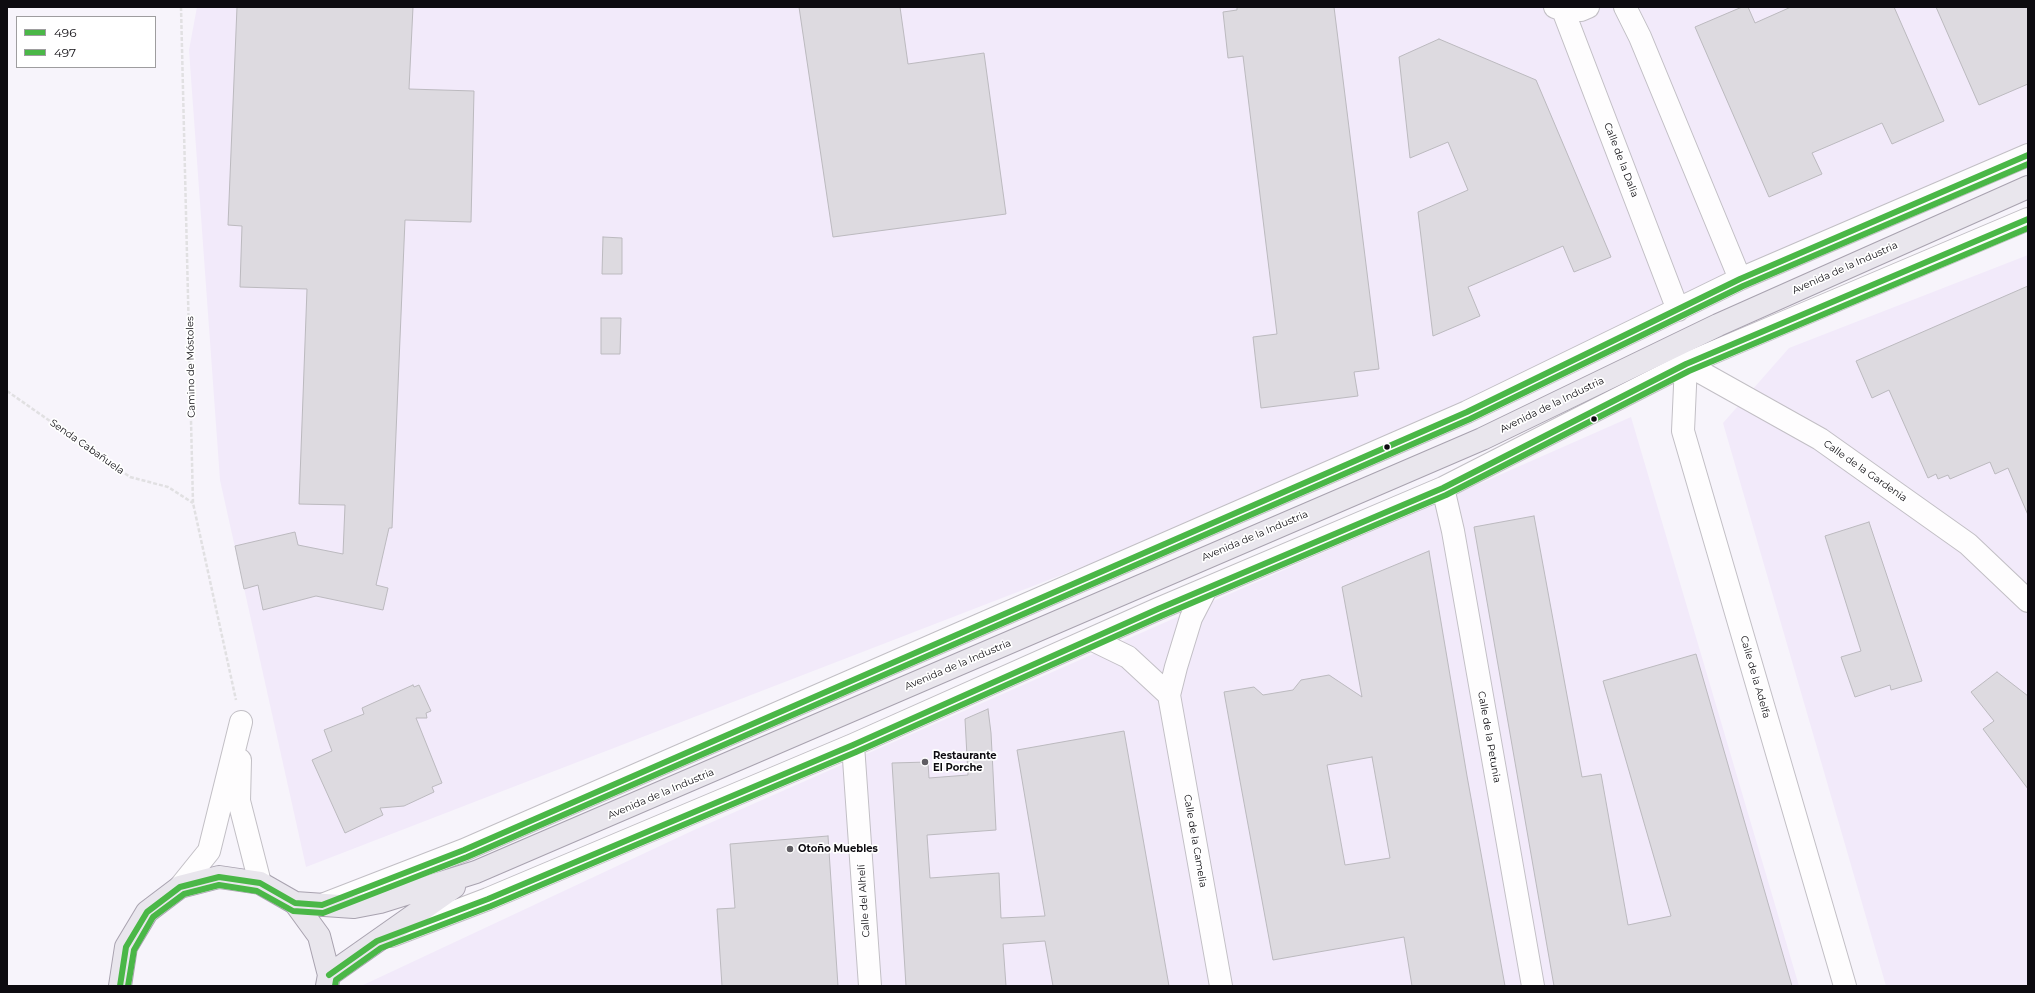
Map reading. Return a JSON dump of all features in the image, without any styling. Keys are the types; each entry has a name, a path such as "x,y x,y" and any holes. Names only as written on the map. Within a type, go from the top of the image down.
{"main road":[{"name":"Avenida de la Industria","path":"294,903 354,907 380,902 476,872 1482,439 1718,325 2028,186"},
{"name":"Avenida de la Industria","path":"328,981 377,941 423,907 476,872"},
{"path":"120,986 126,947 147,912 180,887 219,877 260,883 294,903 319,936 328,981"}],"street":[{"path":"1559,8 1581,10 1588,7"},
{"path":"1625,7 1640,36 1740,279"},
{"name":"Calle de la Dalia","path":"1559,8 1678,310"},
{"name":"Avenida de la Industria","path":"322,905 471,847 1468,412 1740,279 2028,155"},
{"name":"Avenida de la Industria","path":"377,941 488,899 853,745 1091,639 1442,488 1686,364 2028,219"},
{"name":"Calle de la Gardenia","path":"1686,364 1820,439 1968,544 2028,601"},
{"name":"Calle de la Adelfa","path":"1686,364 1683,431 1845,986"},
{"name":"Calle de la Petunia","path":"1442,488 1453,531 1533,986"},
{"name":"Calle de la Camelia","path":"1206,589 1191,618 1176,666 1169,695 1221,986"},
{"path":"1091,639 1128,657 1169,695"},
{"path":"241,722 239,801 260,883"},
{"path":"180,887 209,851 241,722"},
{"name":"Calle del Alhelí","path":"853,745 870,986"}],"path":[{"name":"Camino de Móstoles","path":"181,7 193,503 241,722"},
{"name":"Senda Cabañuela","path":"7,391 130,477 168,487 193,503"}],"shaded area":[{"path":"197,7 2028,7 2028,157 1147,542 306,867 220,480 189,50"},
{"path":"2028,255 2028,986 1886,986 1723,423 1789,348"},
{"path":"1631,417 1799,986 361,986 694,830"}],"building":[{"path":"237,7 413,7 409,89 474,91 471,222 405,220 392,528 389,528 376,585 388,588 383,610 316,596 263,610 258,585 244,589 235,546 295,532 298,545 343,554 345,505 299,504 307,289 240,287 242,226 228,225"},
{"path":"799,7 900,7 908,64 984,53 1006,214 833,237"},
{"path":"1237,7 1334,7 1379,369 1354,372 1358,396 1261,408 1253,337 1277,334 1243,56 1228,58 1223,12 1237,10"},
{"path":"1742,7 1748,7 1755,23 1791,7 1894,7 1944,121 1892,144 1882,123 1812,153 1822,174 1769,197 1695,27"},
{"path":"1936,7 2028,7 2028,84 1979,105"},
{"path":"1439,39 1536,80 1611,257 1574,272 1563,246 1468,287 1480,316 1433,336 1418,212 1468,190 1448,142 1410,158 1399,57"},
{"path":"603,237 622,238 622,274 602,274"},
{"path":"2028,286 2028,515 2008,468 1995,474 1990,462 1950,479 1948,475 1938,479 1936,474 1928,478 1889,390 1872,398 1856,361"},
{"path":"601,318 621,318 620,354 601,354"},
{"path":"1534,516 1582,777 1601,774 1628,925 1671,916 1603,681 1696,654 1792,986 1554,986 1474,527"},
{"path":"1869,522 1922,681 1891,690 1890,685 1855,697 1841,657 1861,651 1825,536"},
{"path":"1429,551 1467,776 1505,986 1412,986 1404,937 1273,960 1224,692 1254,687 1263,695 1293,690 1301,680 1329,675 1362,697 1342,587","holes":["1372,757 1390,858 1345,865 1327,765"]},
{"path":"1997,672 2028,696 2028,789 1983,729 1994,721 1971,692"},
{"path":"413,685 414,687 419,685 431,711 426,713 427,718 416,718 442,783 432,787 434,792 404,806 380,808 383,815 345,833 312,760 332,751 324,730 364,714 362,708"},
{"path":"988,709 991,733 996,830 927,835 930,878 999,873 1001,918 1045,916 1017,750 1124,731 1169,986 1053,986 1045,941 1003,944 1006,986 906,986 892,763 928,762 929,778 968,775 965,719"},
{"path":"828,836 838,986 722,986 717,909 735,908 730,844"}],"transit line":[{"name":"496","path":"120,986 126,947 147,912 180,887 219,877 260,883 295,903 322,905 464,850 1467,412 1740,279 2028,155"},
{"name":"497","path":"128,986 134,950 153,917 184,894 219,885 257,891 293,911 323,913 467,857 1470,419 1743,286 2028,164"},
{"name":"496","path":"329,975 377,941 488,899 853,745 1158,609 1443,488 1686,364 2028,219"},
{"name":"497","path":"335,986 336,980 381,948 491,906 856,752 1161,616 1446,495 1689,371 2028,228"}],"place":[{"name":"Restaurante El Porche","path":"925,762"},
{"name":"Otoño Muebles","path":"790,849"}]}
